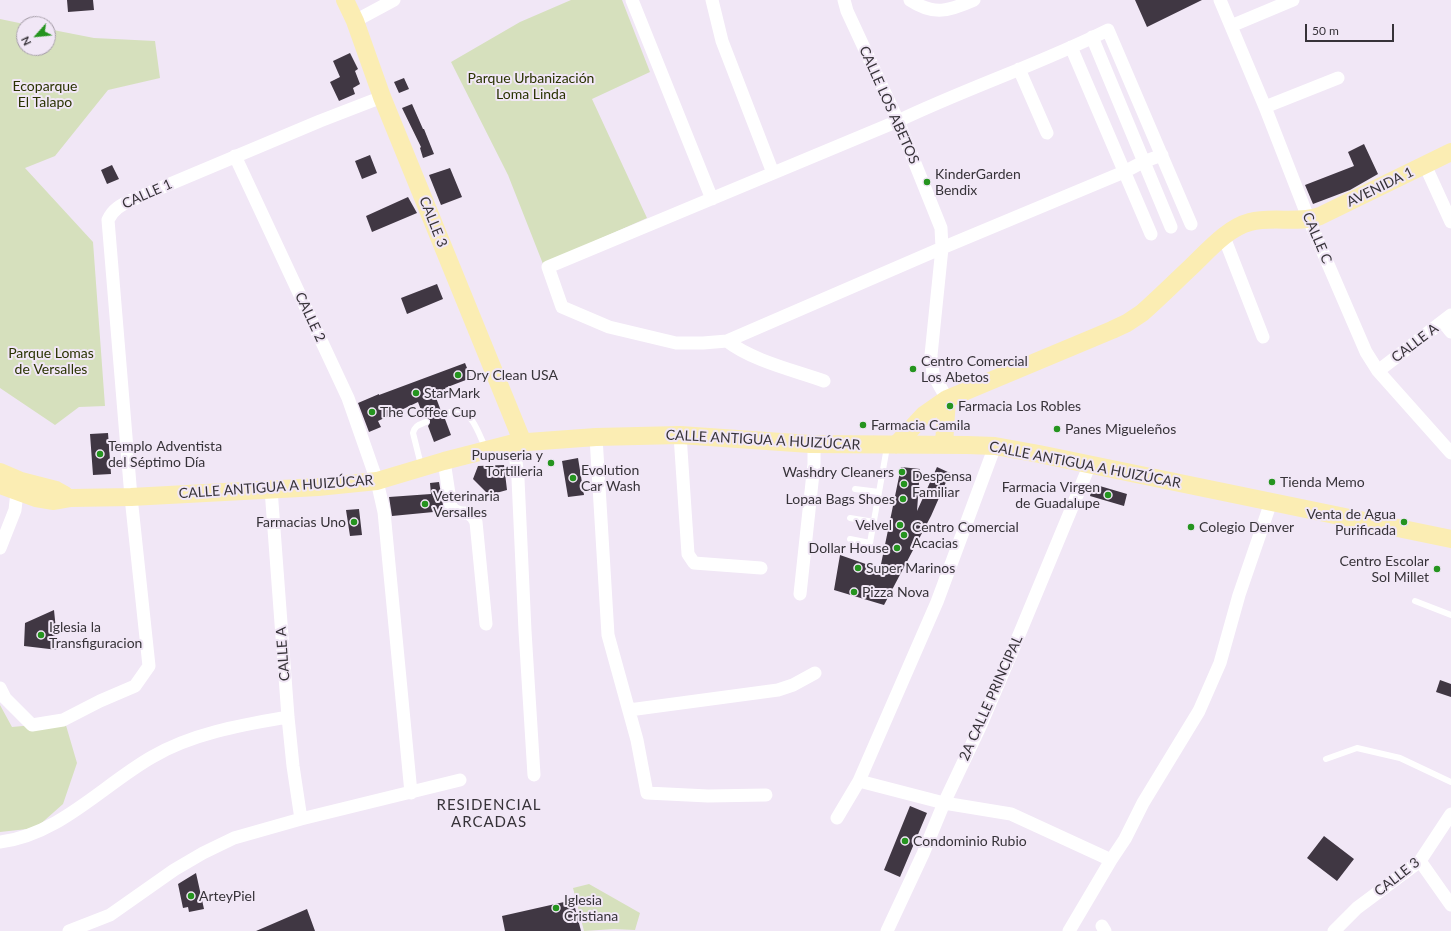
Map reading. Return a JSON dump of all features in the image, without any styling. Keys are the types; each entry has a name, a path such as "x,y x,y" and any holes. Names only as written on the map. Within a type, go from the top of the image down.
{"main road":[{"name":"CALLE 3","path":"345,0 355,21 382,97 519,443"},
{"name":"AVENIDA 1","path":"1309,220 1451,152"},
{"path":"892,445 924,415 946,399 1127,323 1142,313 1224,237 1241,225 1255,221 1276,219 1309,220"},
{"path":"944,444 946,399"},
{"name":"CALLE ANTIGUA A HUIZÚCAR","path":"0,485 16,501 36,498 54,501 71,498 131,497 318,487 377,481 444,461 519,443 596,437 680,435 814,445 944,444 995,446 1090,464 1451,539"},
{"name":"CALLE ANTIGUA A HUIZÚCAR","path":"0,472 21,481 56,490 71,498"}],"street":[{"path":"355,21 394,0"},
{"path":"632,0 712,199"},
{"path":"712,0 722,41 774,173"},
{"name":"CALLE LOS ABETOS","path":"844,0 847,11 898,121 941,228 942,248 931,355 933,374 946,399"},
{"path":"910,0 920,7 943,11 974,0"},
{"name":"CALLE C","path":"1220,0 1309,220 1366,352 1378,371 1451,453"},
{"path":"1231,26 1294,0"},
{"path":"1162,155 727,341 676,343 609,327 562,307 548,267 898,121 1108,30 1192,224"},
{"path":"1092,38 1171,227"},
{"path":"1071,47 1151,234"},
{"path":"1020,69 1047,133"},
{"path":"1264,107 1338,78"},
{"name":"CALLE 1","path":"0,688 6,698 32,725 63,720 100,701 135,686 149,666 131,497 108,220 116,208 123,204 235,156 382,97"},
{"name":"CALLE 2","path":"235,156 348,398 377,481 384,512 411,793"},
{"path":"1425,165 1451,222"},
{"path":"1224,237 1263,337"},
{"name":"CALLE A","path":"1378,371 1448,323"},
{"path":"727,341 749,355 824,381"},
{"path":"680,435 688,554 694,563 760,568"},
{"path":"596,437 608,635 637,740 647,793 708,796 766,795"},
{"path":"519,443 518,479 525,631 534,775"},
{"path":"800,594 814,464 814,445"},
{"path":"837,818 859,780 937,602 995,446"},
{"path":"444,461 451,507 459,513 468,513 476,522 486,624"},
{"name":"2A CALLE PRINCIPAL","path":"887,931 923,854 944,803 980,727 1090,464"},
{"name":"CALLE A","path":"271,489 288,717 301,819"},
{"path":"0,548 16,501"},
{"path":"1069,931 1125,839 1143,803 1199,711 1220,663 1239,596 1271,502"},
{"path":"629,710 778,690 793,685 814,673"},
{"path":"0,842 30,835 68,815 126,773 153,756 181,743 233,727 288,717"},
{"path":"69,931 110,915 174,870 202,853 234,838 301,819 460,780"},
{"path":"859,780 944,803 1011,814 1111,860"},
{"name":"CALLE 3","path":"1334,931 1357,908 1420,861 1451,814"},
{"path":"1420,861 1451,905"}],"lane":[{"path":"443,415 458,409 467,414 473,422 487,450"},
{"path":"422,467 413,433 414,428 417,425 426,422"},
{"path":"850,539 870,543 879,492 892,445"},
{"path":"855,489 879,492"},
{"path":"850,518 874,522"},
{"path":"1415,602 1451,615"},
{"path":"1326,759 1357,748 1400,758 1451,782"}],"green space":[{"name":"Parque Urbanización Loma Linda","path":"571,0 622,0 650,72 592,99 647,218 543,264 508,175 451,62 520,22"},
{"name":"Parque Lomas de Versalles","path":"0,19 16,22 16,56 56,56 56,31 94,38 155,41 160,78 108,90 55,156 25,168 93,242 105,406 79,407 55,425 0,388"},
{"path":"0,705 12,727 65,722 77,763 63,804 36,828 0,832"},
{"path":"589,884 640,913 635,930 614,929 584,931 573,888"}],"building":[{"path":"67,0 93,0 94,10 68,12"},
{"path":"1135,0 1202,0 1147,27"},
{"path":"350,53 358,69 355,71 360,84 353,88 355,94 339,101 330,82 340,77 333,61"},
{"path":"404,78 409,89 399,93 394,82"},
{"path":"412,104 434,154 423,158 421,147 402,108"},
{"path":"1364,144 1378,174 1350,190 1313,204 1305,185 1354,166 1348,152"},
{"path":"370,155 377,173 362,179 355,161"},
{"path":"112,165 119,179 107,184 101,170"},
{"path":"450,168 462,197 441,205 429,175"},
{"path":"408,197 417,213 372,232 366,216"},
{"path":"437,284 443,299 407,314 401,298"},
{"path":"465,363 471,378 445,388 446,390 435,395 441,411 439,417 445,419 451,435 434,442 428,426 430,420 424,418 418,402 378,421 381,427 369,432 358,403"},
{"name":"Templo Adventista del Séptimo Día","path":"108,433 111,474 93,475 90,434"},
{"name":"Evolution Car Wash","path":"578,458 584,495 568,497 562,461"},
{"path":"504,465 507,490 489,495 473,479 478,466"},
{"name":"Centro Comercial Acacias","path":"901,467 920,469 917,511 937,467 950,473 931,516 884,605 834,590 840,555 880,569"},
{"path":"439,482 444,511 392,516 389,497 431,494 430,483"},
{"name":"Farmacia Virgen de Guadalupe","path":"1093,484 1127,494 1124,506 1090,496"},
{"name":"Farmacias Uno","path":"359,509 362,535 350,536 346,510"},
{"name":"Iglesia la Transfiguracion","path":"54,610 58,650 24,646 25,623"},
{"path":"1440,680 1451,684 1451,697 1436,692"},
{"name":"Condominio Rubio","path":"910,806 927,813 900,877 884,870"},
{"path":"1324,836 1354,859 1337,881 1307,858"},
{"name":"ArteyPiel","path":"196,873 204,909 189,912 188,907 183,908 178,884"},
{"name":"Iglesia Cristiana","path":"573,900 581,931 505,931 502,916"},
{"path":"307,909 315,931 256,931"}],"place":[{"name":"KinderGarden Bendix","path":"927,182"},
{"name":"Centro Comercial Los Abetos","path":"913,369"},
{"name":"Dry Clean USA","path":"458,375"},
{"name":"StarMark","path":"416,393"},
{"name":"Farmacia Los Robles","path":"950,406"},
{"name":"The Coffee Cup","path":"372,412"},
{"name":"Farmacia Camila","path":"863,425"},
{"name":"Panes Migueleños","path":"1057,429"},
{"name":"Templo Adventista del Séptimo Día","path":"100,454"},
{"name":"Pupuseria y Tortilleria","path":"551,463"},
{"name":"Washdry Cleaners","path":"902,472"},
{"name":"Evolution Car Wash","path":"573,478"},
{"name":"Tienda Memo","path":"1272,482"},
{"name":"Despensa Familiar","path":"904,484"},
{"name":"Farmacia Virgen de Guadalupe","path":"1108,495"},
{"name":"Lopaa Bags Shoes","path":"903,499"},
{"name":"Veterinaria Versalles","path":"425,504"},
{"name":"Farmacias Uno","path":"354,522"},
{"name":"Venta de Agua Purificada","path":"1404,522"},
{"name":"Velvel","path":"900,525"},
{"name":"Colegio Denver","path":"1191,527"},
{"name":"Centro Comercial Acacias","path":"904,535"},
{"name":"Dollar House","path":"897,548"},
{"name":"Super Marinos","path":"858,568"},
{"name":"Centro Escolar Sol Millet","path":"1437,569"},
{"name":"Pizza Nova","path":"854,592"},
{"name":"Iglesia la Transfiguracion","path":"41,635"},
{"name":"Condominio Rubio","path":"905,841"},
{"name":"ArteyPiel","path":"191,896"},
{"name":"Iglesia Cristiana","path":"556,908"}],"district":[{"name":"RESIDENCIAL ARCADAS","path":"489,814"}],"park label":[{"name":"Ecoparque El Talapo","path":"45,94"}]}
